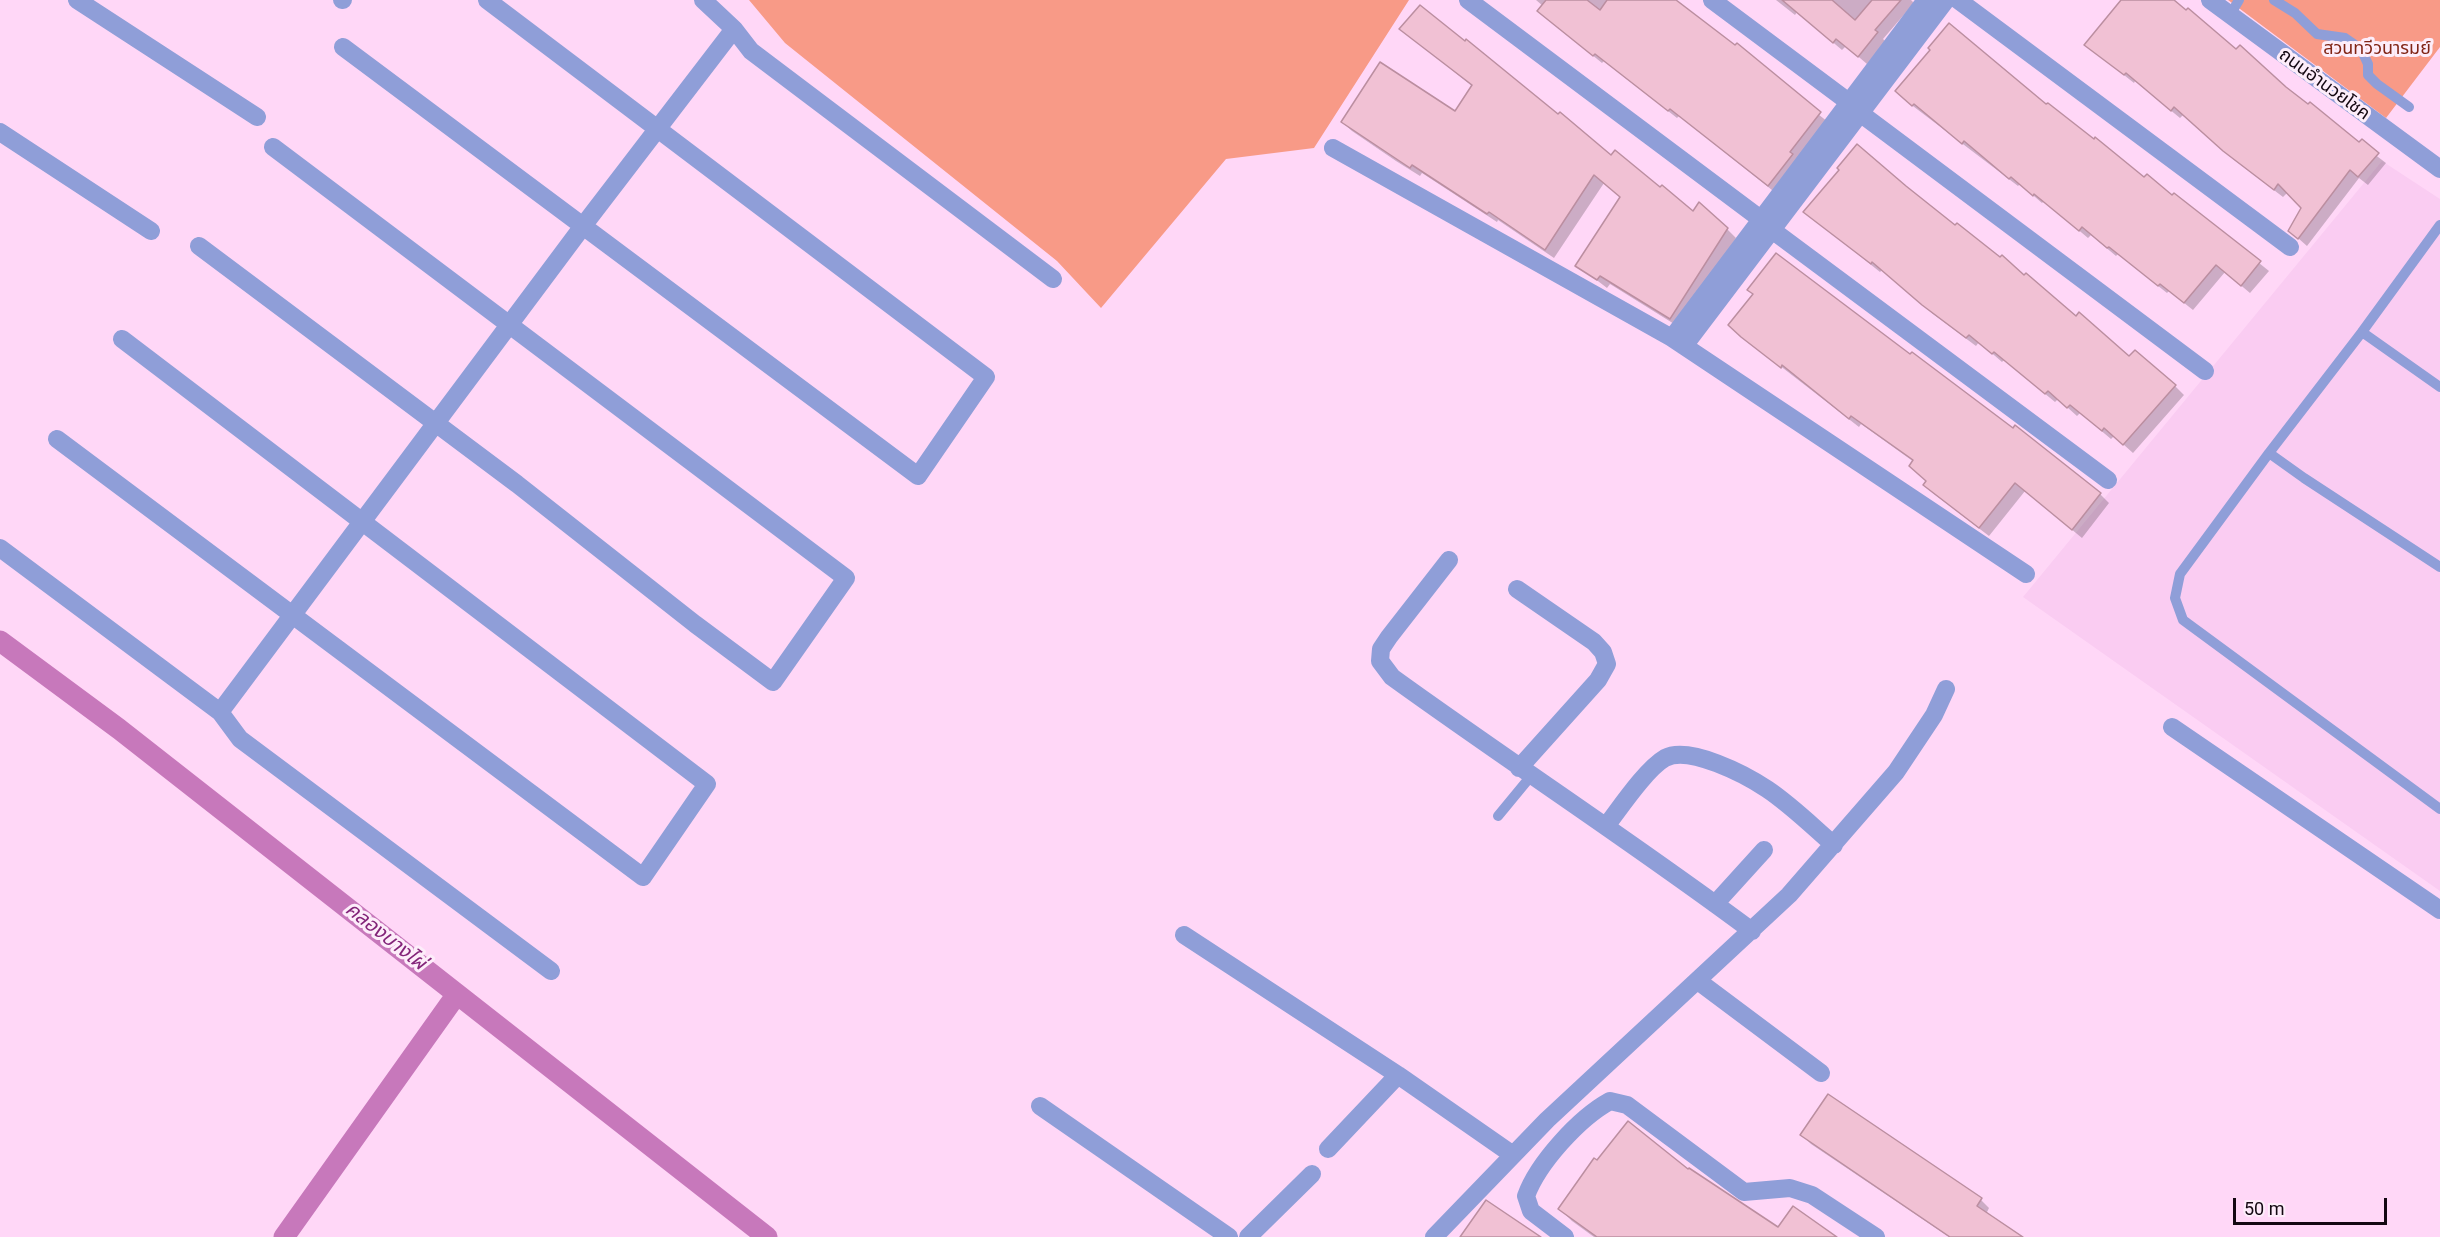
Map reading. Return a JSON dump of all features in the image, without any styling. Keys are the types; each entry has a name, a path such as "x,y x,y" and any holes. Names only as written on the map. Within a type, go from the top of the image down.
{"street":[{"path":"77,0 257,117"},
{"path":"343,47 918,476 986,376 488,0"},
{"path":"703,0 734,29 751,51 1053,279"},
{"path":"1468,0 2108,480"},
{"path":"1712,0 2205,371"},
{"path":"1855,108 1926,0"},
{"path":"1678,342 1855,108 1946,0"},
{"path":"1958,0 2290,247"},
{"name":"ถนนอำนวยโชค","path":"2210,0 2234,7 2440,169"},
{"path":"220,712 583,225 734,29"},
{"path":"0,132 151,231"},
{"path":"200,246 435,425 517,484 695,624 773,682 846,578 273,147"},
{"path":"1333,148 1678,342 2026,574"},
{"path":"57,439 643,876 707,784 122,339"},
{"path":"0,548 220,712 240,739 551,971"},
{"path":"1449,560 1382,649 1380,661 1392,677 1525,772 1681,877 1752,931"},
{"path":"1517,589 1594,642 1604,652 1607,664 1598,680 1525,772"},
{"path":"1434,1237 1584,1085 1752,931 1789,894 1896,772 1934,715 1946,690"},
{"path":"2172,727 2440,910"},
{"path":"1606,826 1655,766 1666,757 1679,753 1698,757 1730,769 1767,789 1834,845"},
{"path":"1715,904 1764,850"},
{"path":"1184,935 1398,1075 1513,1155"},
{"path":"1698,981 1821,1073"},
{"path":"1328,1149 1398,1075"},
{"path":"1565,1237 1531,1211 1526,1196 1536,1176 1575,1129 1595,1110 1610,1101 1627,1105 1743,1192 1790,1188 1812,1196 1876,1237"},
{"path":"1040,1106 1228,1237"},
{"path":"1248,1237 1312,1174"}],"lane":[{"path":"2274,0 2295,13 2317,34 2345,38 2361,49 2368,64 2368,75 2409,107"},
{"path":"2440,225 2180,574 2175,598 2183,620 2440,809"},
{"path":"2362,332 2440,387"},
{"path":"2269,453 2440,567"},
{"path":"1498,816 1525,772"}],"shaded area":[{"path":"2382,161 2440,199 2440,891 2023,597"}],"green space":[{"path":"749,0 1409,0 1314,148 1226,159 1101,308 1057,261 785,43"},
{"name":"สวนทวีวนารมย์","path":"2228,0 2440,0 2440,47 2386,118"}],"building":[{"path":"1546,0 1587,0 1600,10 1607,0 1676,0 1735,45 1737,43 1821,112 1790,152 1793,154 1768,186 1670,109 1668,111 1595,54 1593,56 1537,11"},
{"path":"1782,0 1832,0 1855,20 1872,0 1901,0 1875,30 1878,32 1858,57 1836,39 1833,43"},
{"path":"2121,0 2174,0 2186,10 2188,8 2236,49 2240,45 2308,104 2310,102 2359,142 2362,139 2379,153 2358,177 2350,170 2298,239 2288,231 2301,208 2278,184 2274,190 2223,151 2174,107 2171,111 2126,73 2124,75 2084,45"},
{"path":"1420,5 1465,41 1466,39 1558,114 1560,112 1611,155 1615,150 1693,211 1699,202 1728,228 1670,319 1600,276 1597,280 1575,266 1620,197 1594,175 1545,250 1489,212 1487,214 1412,165 1410,168 1341,122 1380,62 1455,111 1472,85 1399,29"},
{"path":"1949,23 2046,104 2048,103 2094,139 2095,137 2144,177 2147,174 2172,195 2174,193 2261,261 2241,286 2216,265 2184,303 2160,284 2158,286 2109,247 2107,248 2082,227 2079,231 2034,194 2033,196 2011,177 2009,179 1964,141 1962,144 1895,91 1930,50 1928,48"},
{"path":"1857,144 1955,225 1957,223 2000,257 2002,255 2024,275 2026,273 2076,316 2079,312 2129,356 2135,350 2176,385 2123,445 2104,428 2102,431 2070,405 2067,408 2048,391 2045,394 1994,352 1992,354 1969,335 1966,338 1922,305 1872,262 1871,264 1803,212 1839,170 1837,168"},
{"path":"1776,253 1910,354 1912,352 2013,428 2015,425 2101,493 2072,530 2015,483 1979,528 1923,485 1926,481 1909,466 1913,460 1851,416 1849,419 1728,325 1753,294 1747,290"},
{"path":"1828,1094 1982,1198 1977,1206 2023,1237 1950,1237 1800,1135"},
{"path":"1628,1121 1688,1169 1778,1227 1793,1206 1837,1237 1597,1237 1558,1209 1594,1158 1597,1160"},
{"path":"1486,1200 1541,1237 1460,1237"}],"waterway":[{"name":"คลองบางไผ่","path":"0,641 119,729 767,1237"},
{"path":"284,1237 457,994"}]}
